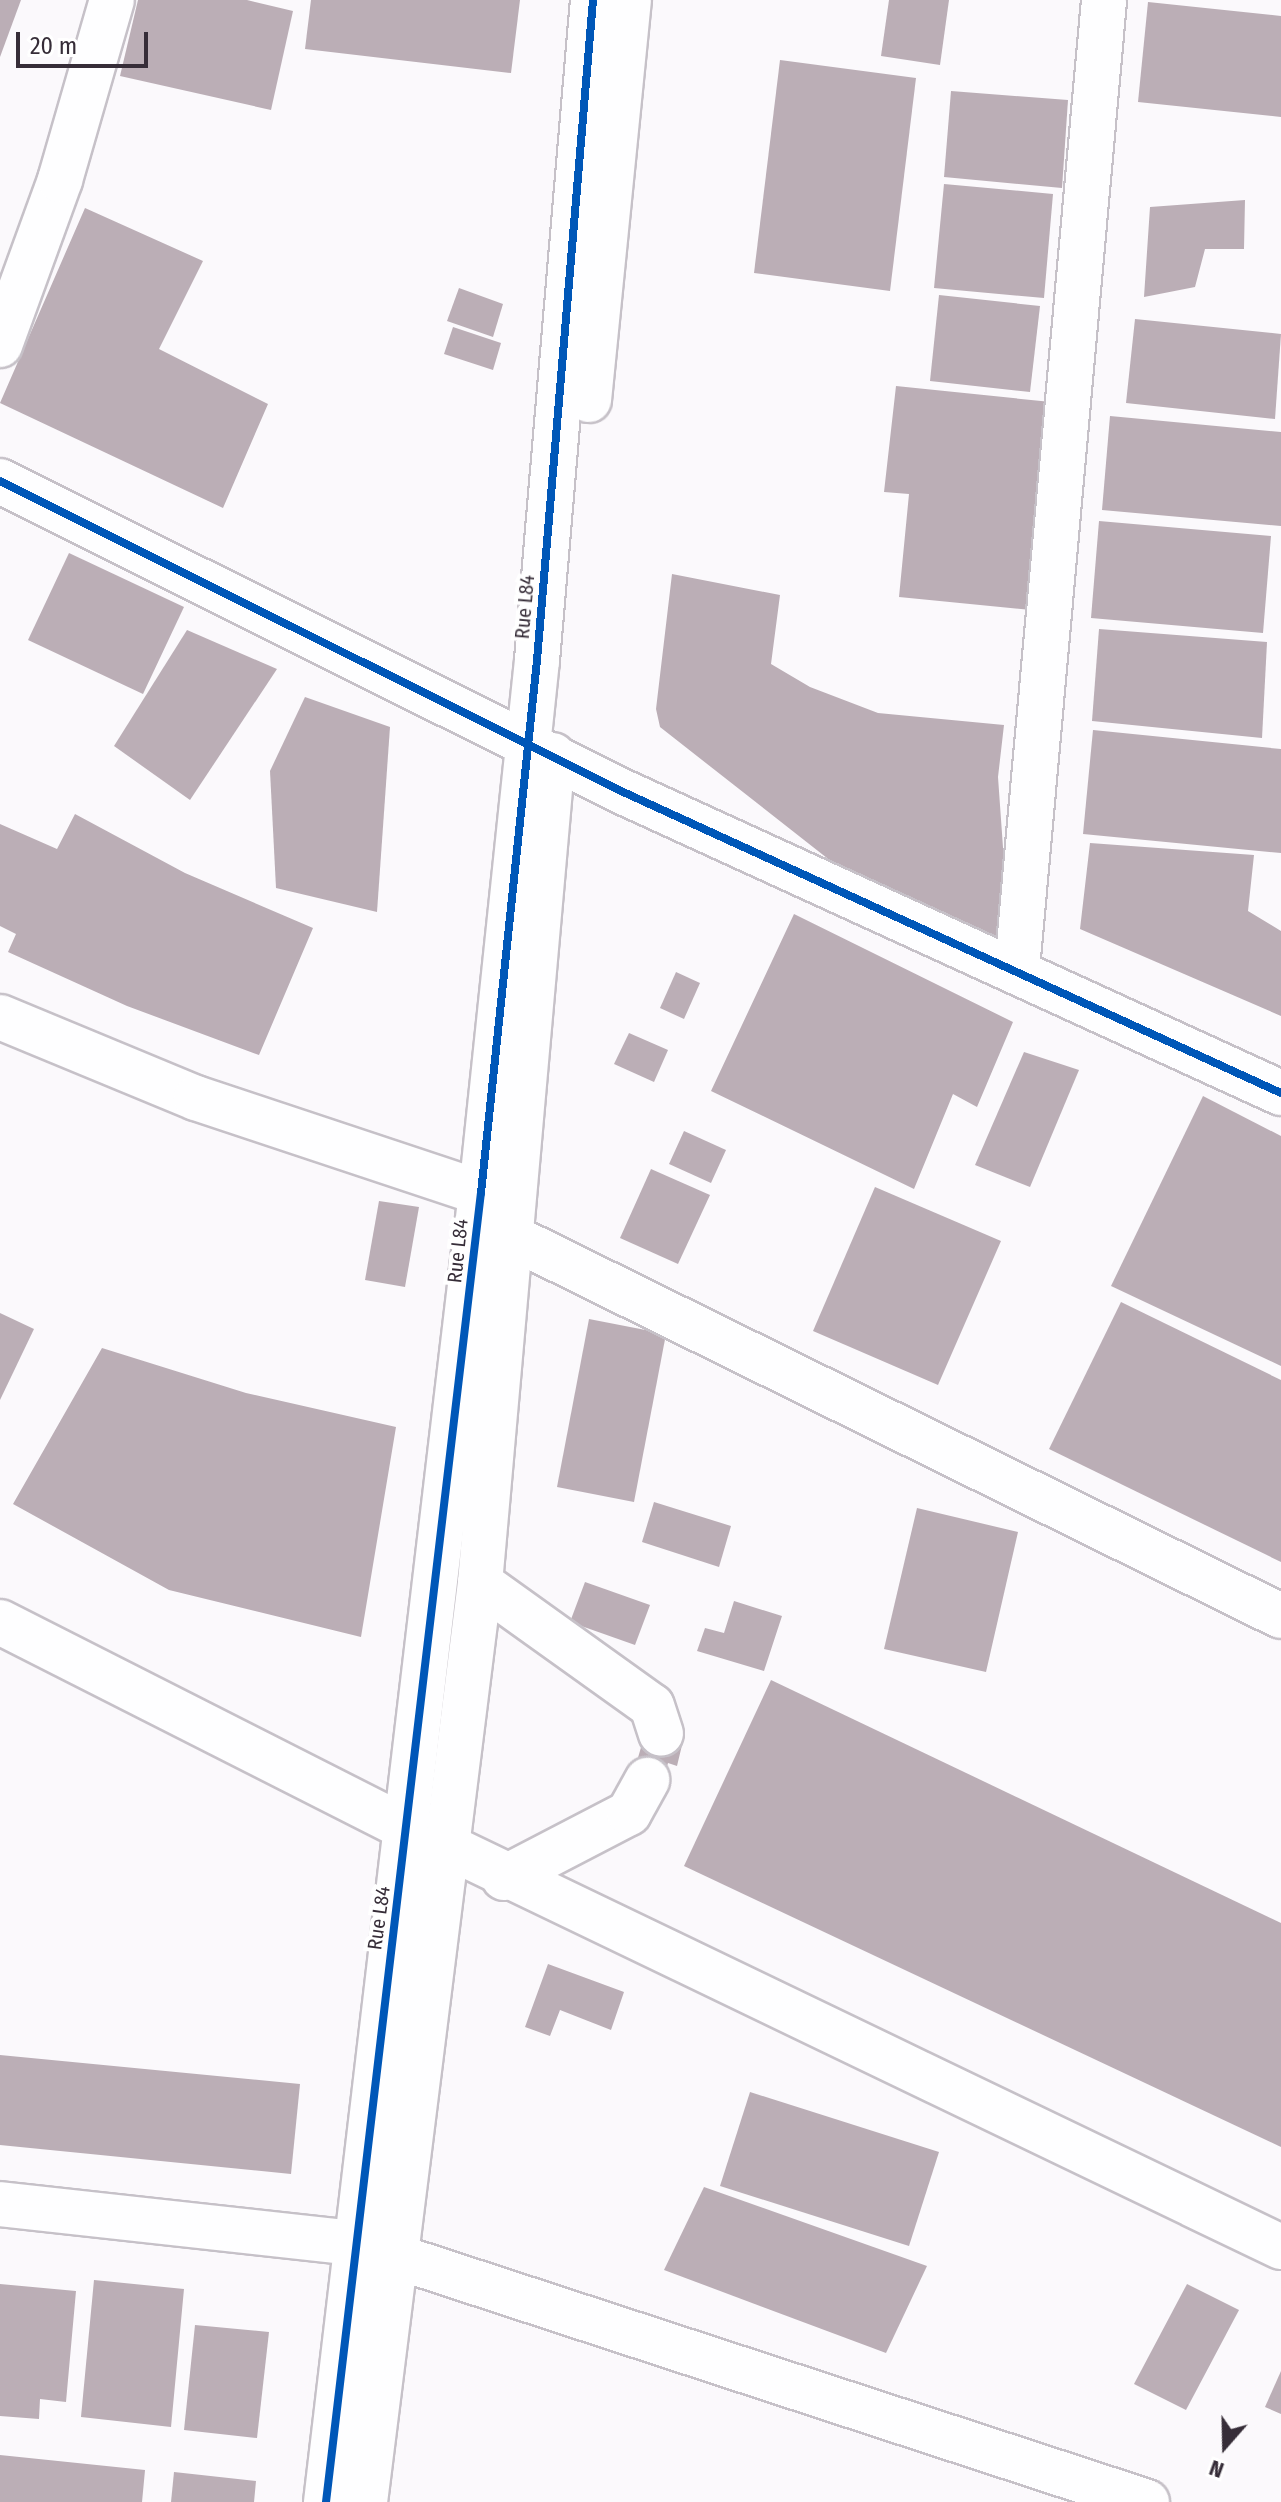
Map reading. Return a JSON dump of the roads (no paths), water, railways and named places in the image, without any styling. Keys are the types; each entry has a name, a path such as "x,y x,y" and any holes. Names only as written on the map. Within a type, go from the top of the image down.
{"street":[{"path":"0,345 60,180 112,0"},
{"name":"Rue L84","path":"365,2502 480,1583 512,1237 539,752 593,0"},
{"name":"Rue L84","path":"326,2502 481,1193 539,752 629,0"},
{"path":"1017,968 1104,0"},
{"path":"0,481 539,752 1017,968 1281,1093"},
{"path":"0,1017 224,1108 481,1193"},
{"path":"512,1237 1281,1616"},
{"path":"480,1583 652,1706 661,1734"},
{"path":"0,1622 408,1829"},
{"path":"504,1878 629,1813 647,1780"},
{"path":"449,1847 504,1878 1281,2247"},
{"path":"0,2204 356,2243"},
{"path":"398,2257 1147,2502"}]}
